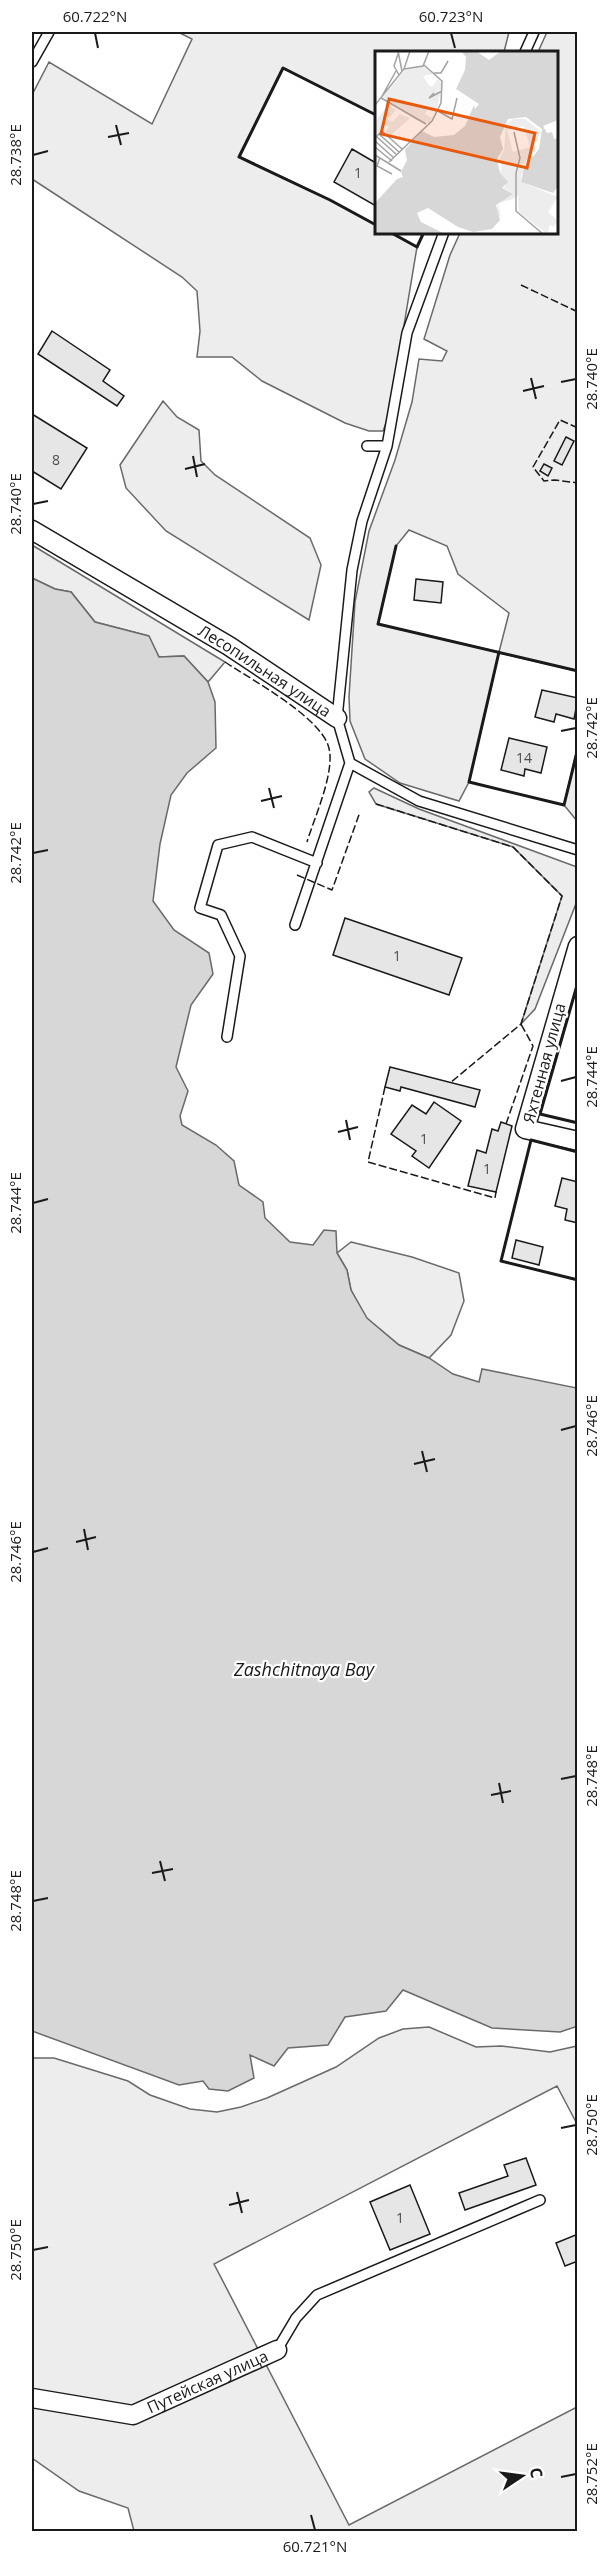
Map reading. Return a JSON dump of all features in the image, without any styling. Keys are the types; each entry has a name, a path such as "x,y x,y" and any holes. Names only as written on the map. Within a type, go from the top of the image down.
{"street":[{"name":"Лесопильная улица","path":"32,530 229,646 337,718"},
{"name":"Яхтенная улица","path":"578,946 525,1129 578,1141"},
{"name":"Путейская улица","path":"32,2398 133,2415 277,2350"}],"lane":[{"path":"32,62 49,32"},
{"path":"525,51 534,32"},
{"path":"337,718 352,570 362,521 387,446 407,333 443,234"},
{"path":"367,446 387,446"},
{"name":"Лесопильная улица","path":"337,718 350,763"},
{"path":"295,925 350,763 419,801 578,850"},
{"path":"227,1036 240,956 221,915 200,908 219,845 252,837 317,863"},
{"path":"277,2350 296,2318 317,2295 540,2200"}],"shaded area":[{"path":"178,32 509,32 504,51 375,51 375,114 283,68 239,156 375,224 375,234 392,234 417,247 389,415 383,431 369,431 345,423 262,381 232,357 197,357 200,331 197,291 182,277 32,179 32,95 49,62 152,124 192,39"},
{"path":"547,32 577,32 577,671 499,653 469,782 459,801 400,783 365,759 350,721 349,697 355,602 369,531 395,460 412,402 419,359 442,361 447,351 424,339 450,255 460,234 558,234 558,51 538,51","holes":["409,530 447,546 458,574 509,613 499,652 378,624 396,546"]},
{"path":"163,401 177,417 199,430 201,461 215,475 310,538 321,565 309,620 166,531 126,488 120,465"},
{"path":"32,545 225,662 208,682 184,656 159,657 148,636 95,622 71,592 55,589 32,578"},
{"path":"577,748 577,821 564,805"},
{"path":"374,788 419,809 577,867 577,901 535,1009 521,1024 562,896 513,847 376,804 369,792"},
{"path":"351,1242 412,1257 459,1273 464,1301 451,1335 429,1358 399,1345 366,1318 351,1290 347,1270 337,1253"},
{"path":"429,2027 476,2047 501,2046 550,2052 577,2046 577,2124 557,2086 214,2264 349,2525 577,2407 577,2531 134,2531 128,2508 79,2491 32,2458 32,2058 54,2058 128,2081 150,2095 190,2109 217,2112 267,2098 336,2067 379,2038 403,2029"}],"water":[{"name":"Zashchitnaya Bay","path":"32,578 55,589 71,592 95,622 149,636 159,657 184,656 208,682 215,702 216,748 187,773 171,795 160,844 153,901 174,930 209,953 213,974 191,1005 176,1067 188,1091 180,1116 182,1125 216,1145 234,1161 239,1185 263,1202 265,1218 290,1242 313,1245 324,1230 336,1231 337,1253 347,1270 351,1290 367,1318 399,1345 429,1358 453,1374 479,1382 482,1369 577,1388 578,2026 560,2032 492,2028 403,1990 386,2011 345,2017 328,2045 288,2048 274,2066 250,2055 254,2078 228,2091 209,2089 203,2081 179,2085 32,2031"}],"building":[{"path":"352,149 375,162 375,205 334,182"},
{"path":"52,331 110,370 103,381 124,396 117,406 38,354"},
{"path":"32,414 87,448 61,489 32,471"},
{"path":"566,437 574,441 562,465 554,461"},
{"path":"544,464 552,468 548,476 540,471"},
{"path":"416,579 443,582 441,603 414,600"},
{"path":"542,690 578,698 574,719 556,714 554,722 535,717"},
{"path":"509,738 547,747 541,773 525,769 524,776 501,770"},
{"path":"345,918 462,958 449,995 333,955"},
{"path":"390,1067 480,1090 475,1107 401,1087 400,1091 385,1087"},
{"path":"434,1102 461,1121 429,1168 412,1156 416,1151 391,1134 412,1105 426,1114"},
{"path":"501,1122 512,1126 496,1192 468,1186 477,1150 486,1153 492,1129 498,1131"},
{"path":"562,1178 578,1182 578,1223 565,1220 567,1209 555,1206"},
{"path":"516,1240 543,1247 539,1265 512,1258"},
{"path":"526,2158 536,2185 465,2210 459,2193 508,2176 504,2165"},
{"path":"410,2185 430,2234 390,2250 370,2202"},
{"path":"578,2234 578,2261 565,2266 556,2243"}],"fence":[{"path":"521,285 578,312"},
{"path":"578,428 560,420 533,467 544,481 578,483"},
{"path":"225,662 298,710 322,734 328,745 330,767 307,842"},
{"path":"376,804 513,847 562,896 521,1024 450,1083"},
{"path":"297,875 332,890 360,812"},
{"path":"506,1124 533,1046 521,1024"},
{"path":"385,1087 368,1162 495,1198 496,1192"}],"wall":[{"path":"375,114 283,68 239,157 330,200 375,224"},
{"path":"394,234 417,247 423,234"},
{"path":"396,546 378,624 578,671"},
{"path":"499,652 469,782 564,805 578,748"},
{"path":"578,982 540,1114 578,1123"},
{"path":"578,1152 531,1140 501,1261 578,1280"}]}
